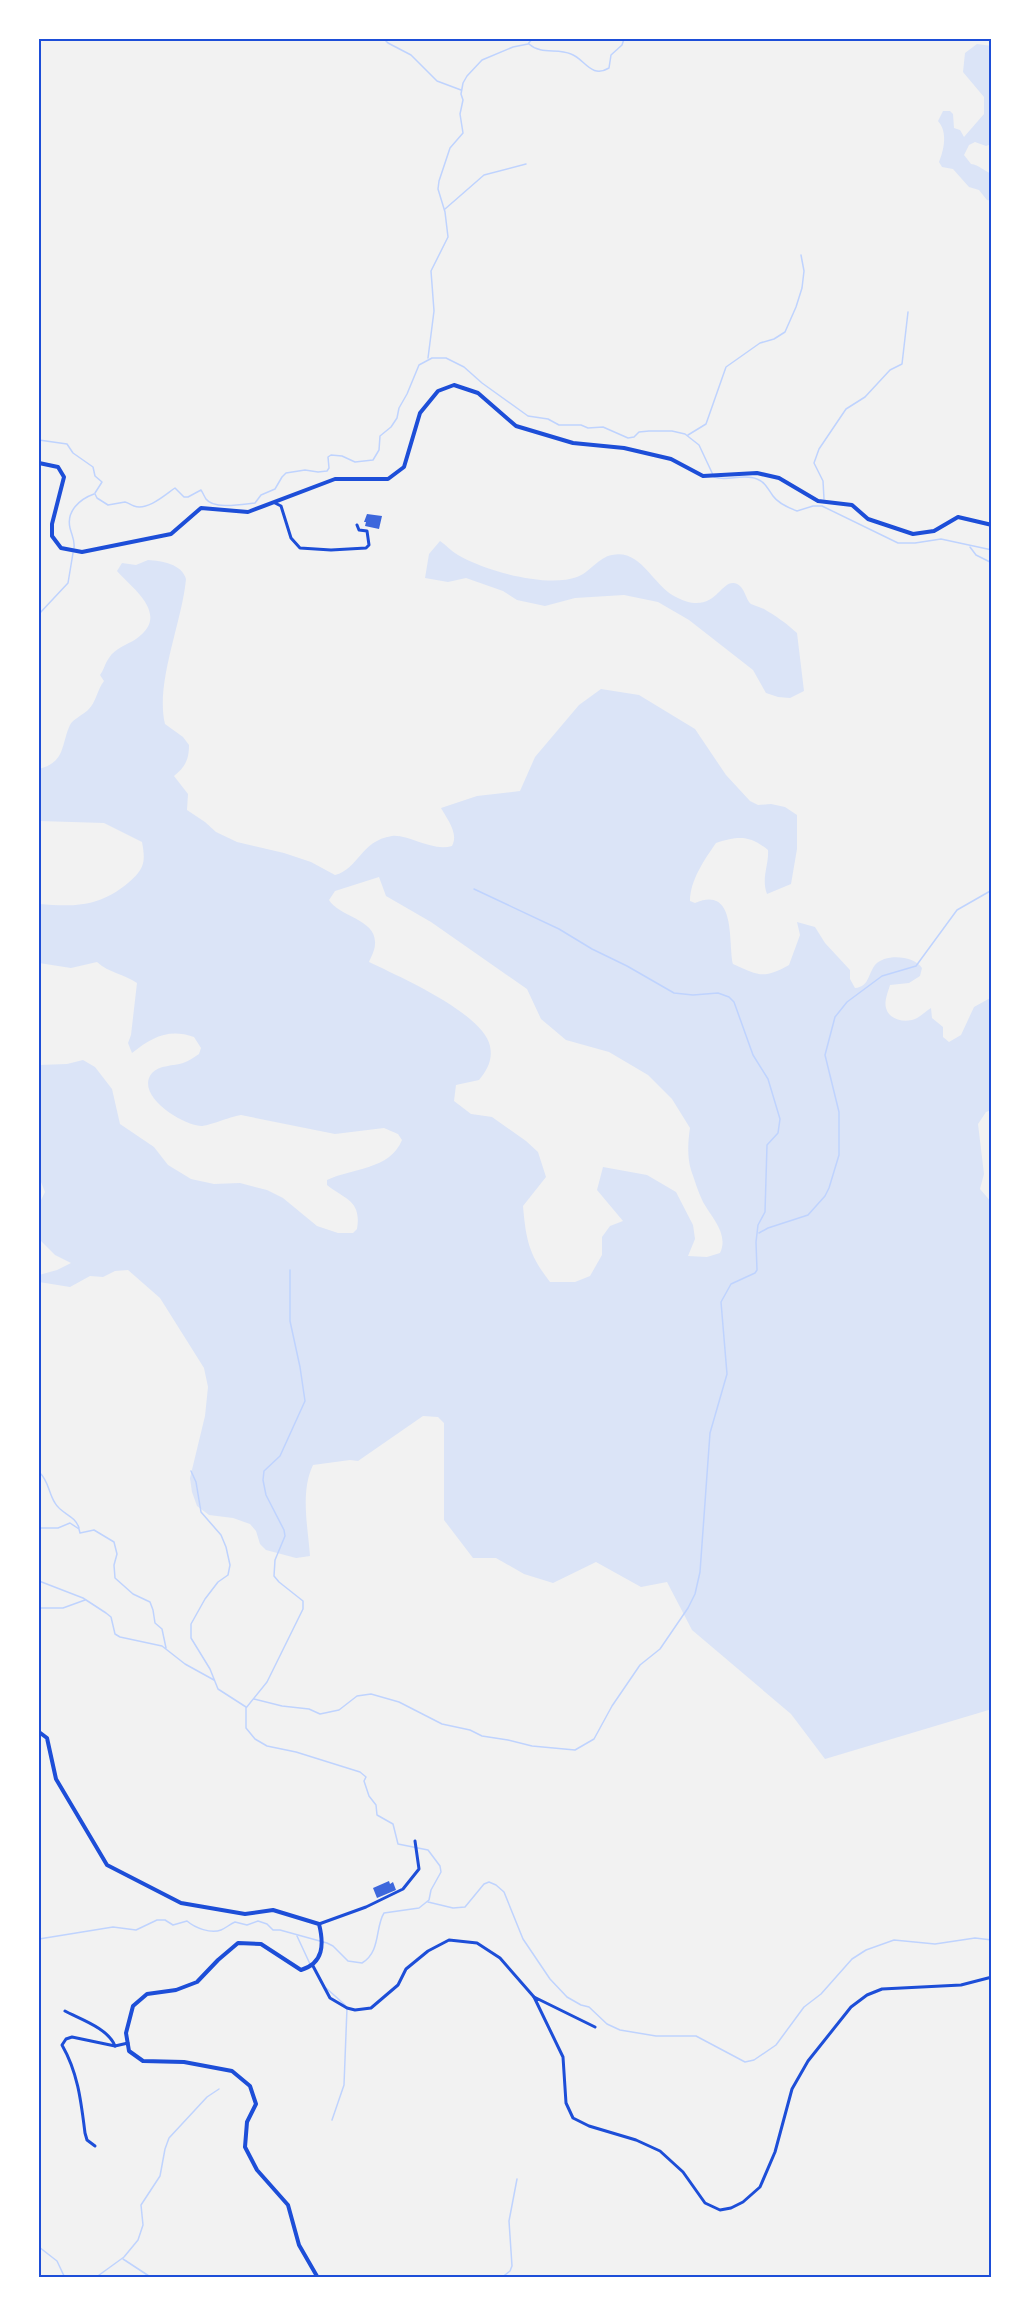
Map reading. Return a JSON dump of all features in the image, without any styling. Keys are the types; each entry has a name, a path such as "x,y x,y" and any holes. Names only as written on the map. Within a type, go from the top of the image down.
{"street":[{"path":"39,464 58,467 64,477 52,524 52,536 61,548 82,552 171,534 201,508 248,512 335,479 388,479 404,467 420,413 438,391 454,385 478,393 516,426 573,443 624,448 671,459 703,476 757,473 779,478 818,501 852,505 868,519 913,534 934,531 958,517 992,525"},
{"path":"273,502 281,506 291,538 300,548 331,550 366,548 369,545 369,536 367,531 359,530 357,525"},
{"path":"39,1732 46,1738 56,1779 107,1865 181,1903 245,1914 273,1910 319,1924 366,1907 403,1889 419,1869 415,1841"},
{"path":"318,2278 299,2245 288,2205 258,2170 245,2147 247,2122 256,2104 250,2086 232,2071 184,2062 143,2061 129,2051 126,2033 133,2006 147,1994 176,1990 197,1982 238,1943 261,1944 301,1970 313,1966 318,1959 321,1947 319,1924"},
{"path":"313,1966 330,1998 355,2010 371,2008 398,1985 406,1969 428,1951 449,1940 477,1944 500,1958 534,1997 563,2057 566,2103 573,2118 589,2126 636,2140 660,2151 683,2172 705,2203 720,2210 744,2202 760,2187 775,2152 792,2089 808,2061 851,2007 867,1995 882,1989 961,1985 992,1977"},
{"path":"534,1997 595,2027"},
{"path":"65,2011 98,2028 112,2040 115,2046"},
{"path":"95,2146 87,2140 78,2081 73,2064 62,2045 66,2039 72,2037 115,2046 128,2043"}],"shaded area":[{"path":"977,44 992,46 992,144 986,146 975,142 969,145 964,155 971,164 992,174 992,201 987,200 979,190 969,187 953,169 942,167 939,162 944,147 944,136 938,121 943,111 950,111 953,114 954,128 960,130 964,137 984,114 984,97 963,72 965,53"},
{"path":"440,541 458,555 484,567 533,579 564,580 586,572 607,556 631,557 639,562 666,591 687,602 707,601 729,584 738,584 751,604 773,614 797,633 804,691 790,698 766,693 753,670 689,620 658,602 624,595 575,598 545,606 517,600 503,591 466,578 448,582 425,578 429,554"},
{"path":"148,560 165,562 180,570 186,579 166,672 163,708 165,724 183,737 189,745 186,763 174,776 188,794 187,810 216,832 237,842 311,862 335,875 350,867 373,843 392,836 436,847 452,846 453,831 441,808 477,796 520,791 535,757 579,705 601,689 639,695 695,729 726,775 750,801 758,805 771,804 785,807 797,815 797,849 791,884 767,894 765,877 768,850 744,838 716,843 695,878 690,901 695,903 708,900 718,902 724,909 730,931 733,964 761,974 767,974 789,965 800,935 797,922 815,927 825,943 850,970 850,979 855,988 866,983 875,965 880,961 900,958 913,961 922,968 920,976 909,983 890,985 886,1008 894,1018 907,1021 917,1018 931,1008 932,1018 943,1027 943,1037 949,1042 961,1035 974,1007 992,997 992,1110 986,1112 978,1124 984,1174 980,1189 992,1203 992,1709 825,1759 791,1714 692,1630 667,1582 641,1587 596,1562 553,1583 524,1574 496,1558 473,1558 444,1520 444,1423 438,1417 423,1416 358,1461 313,1465 309,1475 306,1498 310,1556 296,1558 266,1550 260,1544 256,1531 250,1524 233,1518 209,1515 197,1506 190,1478 205,1416 208,1387 204,1368 160,1298 128,1270 115,1271 103,1277 90,1276 70,1287 39,1282 39,1275 71,1263 55,1255 39,1239 39,1204 45,1192 39,1177 39,1065 67,1064 83,1060 95,1067 112,1089 120,1124 154,1147 168,1165 191,1179 214,1184 240,1183 267,1190 283,1198 317,1226 338,1233 353,1233 357,1229 357,1212 350,1201 327,1185 327,1180 380,1163 396,1150 402,1140 398,1134 384,1128 335,1134 241,1115 201,1126 172,1115 155,1099 149,1090 148,1082 155,1070 183,1063 199,1054 201,1048 194,1037 177,1033 161,1036 147,1042 132,1053 128,1043 137,983 106,969 97,962 71,968 39,963 39,904 86,904 107,897 138,874 144,861 142,842 104,823 39,821 39,769 54,762 61,752 70,725 93,704 104,681 100,675 108,660 118,649 136,639 146,630 150,621 150,612 146,603 117,571 122,563 136,565","holes":["379,877 386,896 431,922 527,989 541,1019 566,1040 609,1052 648,1075 672,1099 690,1128 688,1149 690,1165 701,1198 721,1233 720,1253 707,1257 688,1256 695,1239 693,1225 676,1192 647,1175 603,1167 597,1190 623,1221 610,1226 602,1237 602,1255 590,1276 575,1282 550,1282 537,1264 530,1247 523,1206 546,1177 538,1152 492,1117 471,1114 454,1101 456,1085 479,1080 489,1064 490,1046 484,1033 472,1021 438,997 369,962 375,944 370,929 341,911 329,900 335,891"]}],"building":[{"path":"367,514 382,516 379,529 365,526"},
{"path":"389,1881 390,1884 393,1882 396,1890 377,1898 373,1888"}],"waterway":[{"path":"384,39 411,55 437,81 461,90"},
{"path":"428,358 434,311 431,271 448,237 445,212 438,189 439,181 450,148 463,133 460,114 463,83 482,60 513,47 528,44 532,39"},
{"path":"529,44 539,49 571,54 593,70 603,71 609,68 611,55 622,45 624,39"},
{"path":"445,209 484,175 526,164"},
{"path":"688,435 706,424 726,367 760,343 774,339 785,332 802,288 804,271 801,255"},
{"path":"824,499 823,481 814,463 819,449 846,409 865,397 890,370 902,364 908,312"},
{"path":"95,494 108,505 125,502 139,507 156,501 175,488 184,497 201,490 206,499 215,504 229,506 255,503 261,495 275,489 286,473 305,470 327,471 328,457 331,455 342,456 355,462 373,460 379,450 380,436 391,427 397,418 399,408 419,365 432,358 446,358 464,367 528,416 548,419 559,425 603,427 628,438 634,437 639,432 649,431 672,431 685,434 699,445 714,477 724,479 752,477 760,480 778,501 797,511 822,506 898,543 941,539 992,550"},
{"path":"39,440 67,444 73,453 93,467 95,476 102,482 95,493"},
{"path":"74,548 70,516 79,502 94,494"},
{"path":"970,547 976,555 992,563"},
{"path":"39,614 68,583 73,553"},
{"path":"254,1699 282,1706 309,1709 320,1714 339,1710 357,1696 371,1694 399,1702 442,1724 470,1730 482,1736 532,1746 575,1750 594,1739 612,1706 640,1665 660,1649 695,1594 700,1572 710,1433 727,1374 721,1302 731,1284 757,1270 758,1225 765,1212 767,1145 778,1133 780,1119 768,1079 753,1055 734,1002 729,997 718,993 693,995 674,993 559,929 474,889"},
{"path":"759,1233 808,1215 829,1188 839,1155 839,1112 825,1055 835,1017 847,1002 882,976 916,966 957,910 992,890"},
{"path":"39,1939 113,1927 136,1930 157,1920 165,1920 173,1925 187,1921 208,1931 221,1930 235,1922 247,1925 258,1921 267,1924 273,1930 327,1943 348,1961 362,1963 372,1953 384,1913 419,1908 429,1900 431,1890 441,1872 440,1866 428,1850 398,1844 393,1824 377,1815 376,1805 369,1796 364,1781 366,1777 360,1772 296,1752 267,1746 255,1739 246,1728 246,1708 267,1682 303,1609 303,1601 274,1576 275,1560 285,1536 266,1495 263,1480 264,1471 280,1456 305,1401 290,1321 290,1270"},
{"path":"39,1413 39,1419"},
{"path":"191,1471 196,1482 201,1512 221,1535 230,1565 228,1575 218,1582 205,1599 191,1624 191,1638 210,1669 218,1689 246,1707"},
{"path":"39,1472 45,1479 58,1507 74,1520 79,1528"},
{"path":"39,1528 58,1528 70,1523 79,1529 80,1533 94,1530 114,1542 117,1554 114,1565 115,1578 133,1594 150,1602 155,1623 162,1629 166,1648"},
{"path":"39,1581 83,1598 106,1613 111,1617 115,1634 120,1637 162,1646 185,1664 214,1680"},
{"path":"39,1608 63,1608 85,1600"},
{"path":"428,1902 453,1908 465,1907 484,1884 489,1882 496,1885 504,1892 523,1939 550,1979 567,1997 589,2007 607,2024 620,2030 656,2036 696,2036 745,2062 754,2060 776,2045 804,2007 821,1994 852,1959 866,1950 894,1940 935,1944 975,1938 992,1940"},
{"path":"297,1936 310,1964"},
{"path":"326,1988 347,2008 344,2085 332,2120"},
{"path":"95,2278 124,2257 138,2240 143,2225 141,2205 160,2176 169,2138 207,2097 219,2089"},
{"path":"501,2278 510,2271 512,2266 509,2221 517,2179"},
{"path":"39,2247 57,2261 65,2278"},
{"path":"123,2259 152,2278"}]}
